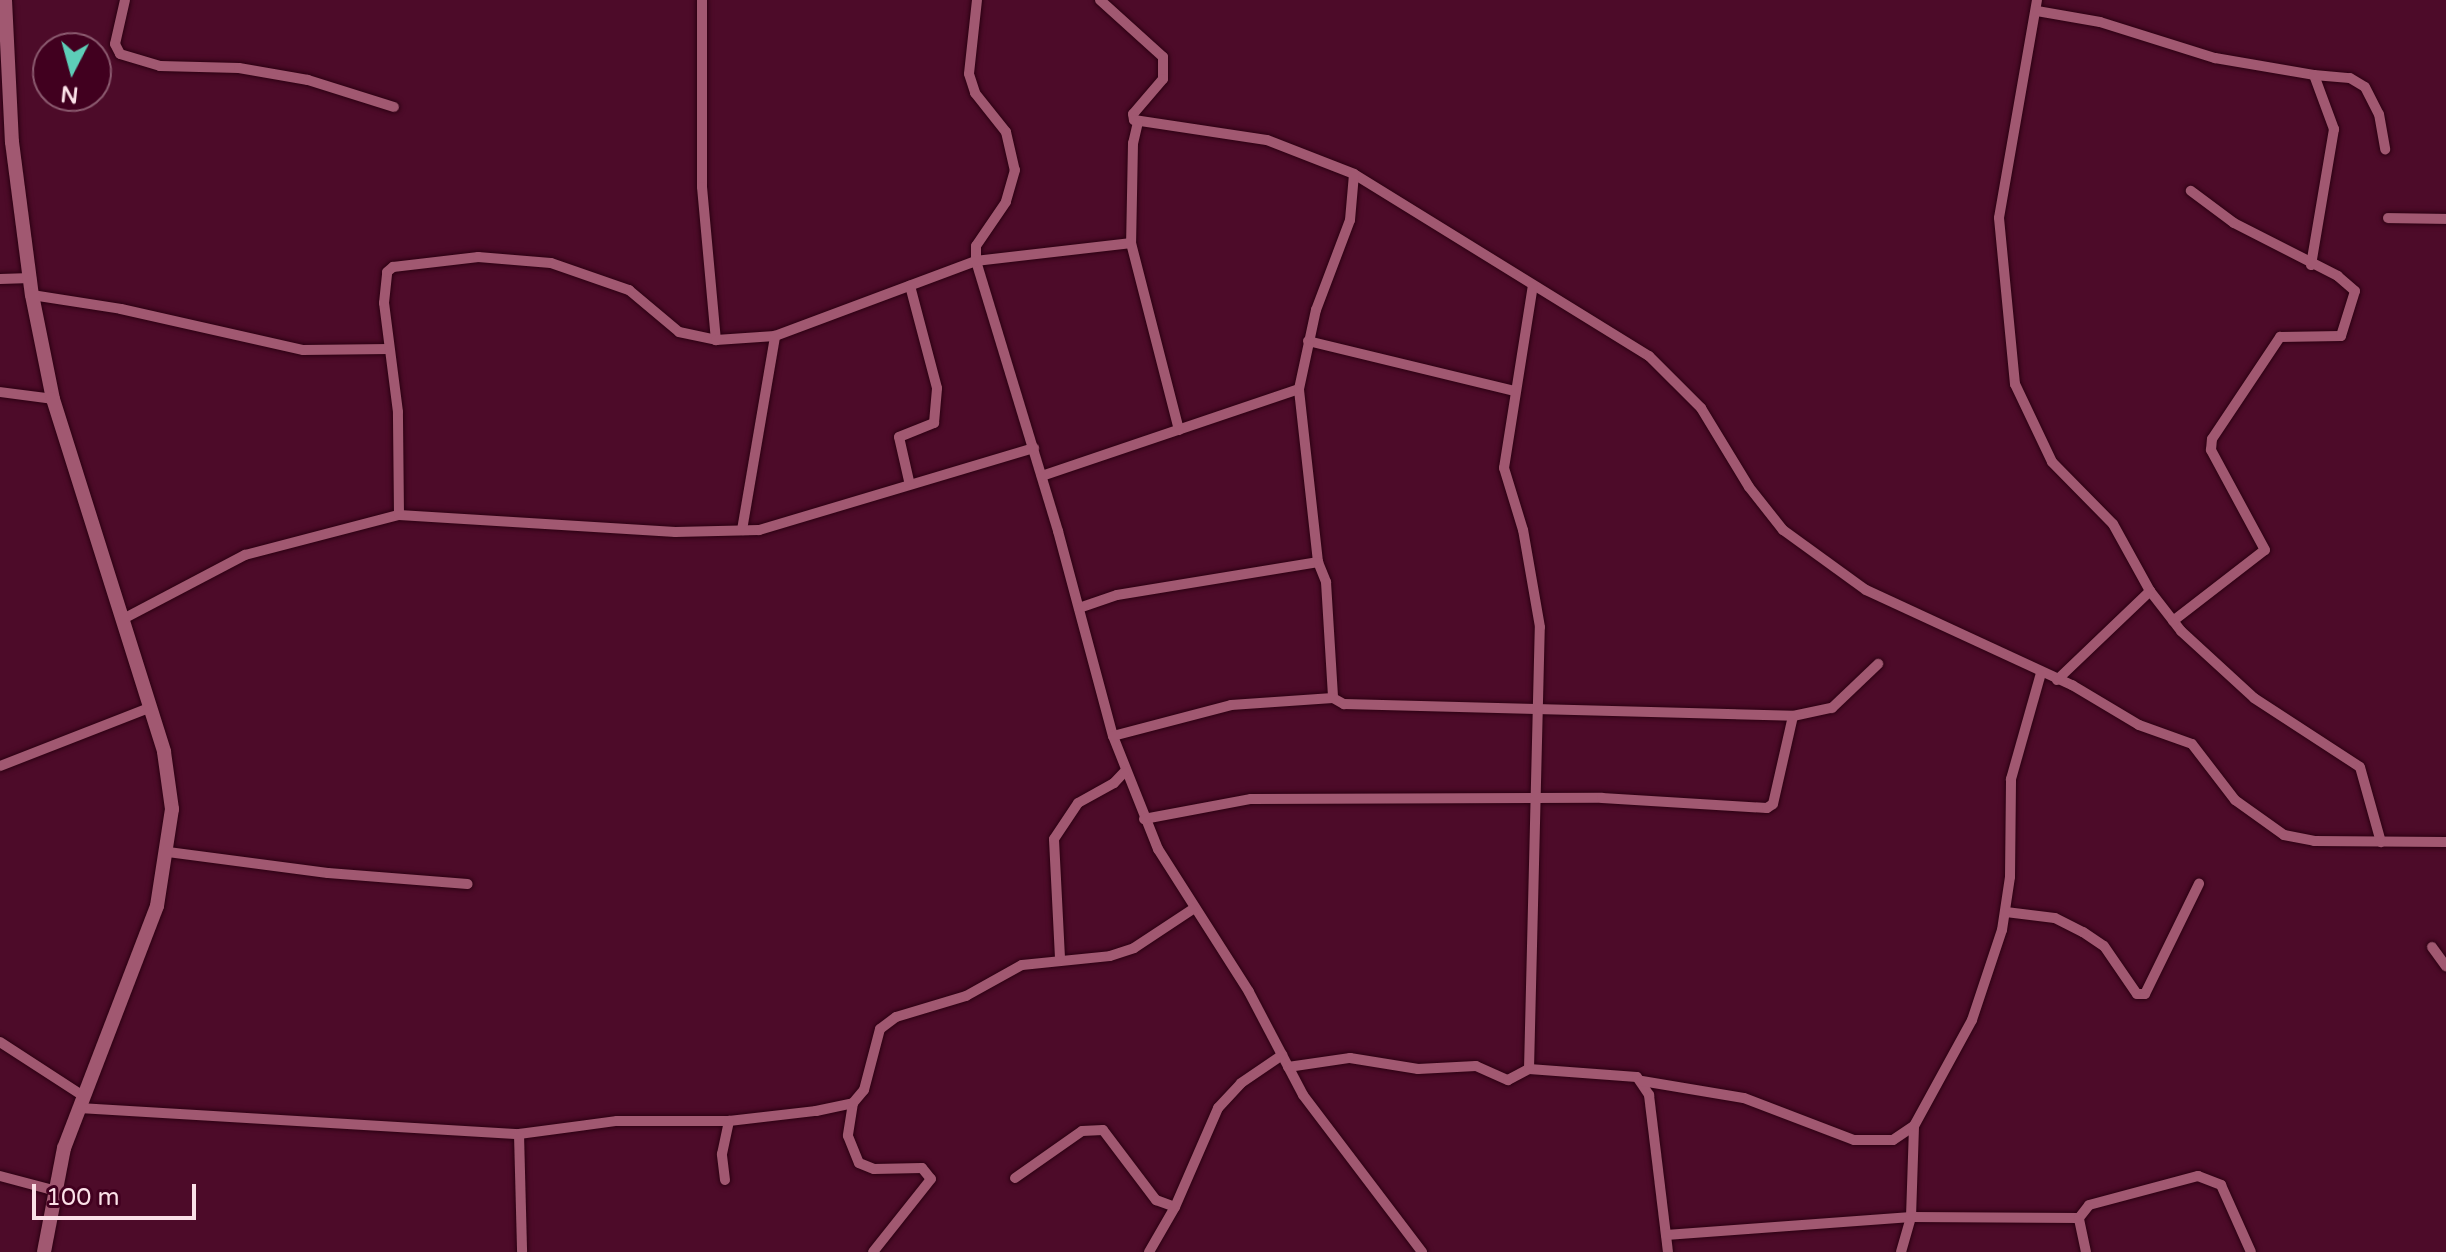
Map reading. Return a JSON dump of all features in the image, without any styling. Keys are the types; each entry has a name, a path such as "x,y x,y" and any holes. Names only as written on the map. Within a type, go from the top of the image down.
{"street":[{"path":"125,0 115,44 120,54 160,66 239,68 308,80 394,107"},
{"path":"702,0 702,187 716,340"},
{"path":"977,0 969,74 975,93 1006,132 1015,170 1006,202 976,246 976,261 1034,448 1125,771 1144,819 1193,909 1249,992 1288,1067 1319,1117 1422,1252"},
{"path":"1100,0 1163,57 1163,79 1133,114 1138,122 1131,243 1179,430"},
{"path":"3,2 12,142 32,295 53,399 151,707 170,781 168,852 146,941 81,1102 53,1190 44,1252"},
{"path":"2381,842 2360,767 2254,698 2173,621 2150,591 2113,524 2045,451 2015,384 1999,218 2037,5 2215,58 2350,78 2365,87 2379,114 2385,149"},
{"path":"2311,265 2335,121 2314,75"},
{"path":"1138,122 1267,140 1354,174 1533,285 1669,372 1701,408 1769,514 1804,550 1904,610 2057,680 2139,725 2192,744 2235,800 2284,835 2314,841 2446,842"},
{"path":"1333,698 1326,582 1318,562 1299,389 1308,341 1350,220 1354,174"},
{"path":"2173,621 2265,550 2211,445 2280,337 2343,333 2355,288 2234,223 2191,191"},
{"path":"2388,218 2446,219"},
{"path":"399,515 398,412 389,349 387,272 411,262 451,257 574,269 644,298 679,332 716,340 775,336 976,261 1131,243"},
{"path":"0,279 31,278"},
{"path":"1529,1069 1541,709 1540,627 1523,530 1504,468 1533,285"},
{"path":"909,481 899,437 934,423 937,388 910,286"},
{"path":"32,295 121,309 303,350 389,349"},
{"path":"742,530 775,336"},
{"path":"1308,341 1514,391"},
{"path":"1042,476 1299,389"},
{"path":"0,392 53,399"},
{"path":"123,619 245,555 399,515 675,532 742,530 791,523 909,481 1034,448"},
{"path":"1079,608 1117,595 1318,562"},
{"path":"2057,680 2150,591"},
{"path":"1113,736 1231,705 1333,698 1344,704 1793,716 1832,708 1878,664"},
{"path":"1901,1252 1911,1217 1914,1126 1972,1020 2006,912 2011,779 2041,673"},
{"path":"0,766 151,707"},
{"path":"1144,819 1251,799 1538,797 1767,808 1773,804 1793,716"},
{"path":"1060,958 1054,839 1078,803 1125,771"},
{"path":"168,852 468,884"},
{"path":"2006,912 2055,918 2083,932 2104,946 2137,994 2145,994 2199,884"},
{"path":"873,1252 931,1179 922,1168 874,1169 859,1163 848,1136 853,1103 870,1081 875,1042 887,1023 966,996 1022,965 1060,958 1110,956 1134,948 1193,909"},
{"path":"2432,947 2446,966"},
{"path":"0,1042 81,1102 519,1134 617,1121 729,1121 853,1103"},
{"path":"1149,1252 1175,1207 1218,1108 1241,1083 1282,1055"},
{"path":"1288,1067 1350,1058 1418,1069 1476,1066 1508,1080 1529,1069 1629,1073 1642,1081 1744,1098 1864,1142 1893,1140 1914,1126"},
{"path":"1642,1081 1649,1095 1668,1252"},
{"path":"725,1180 722,1154 729,1121"},
{"path":"1015,1178 1082,1131 1103,1130 1156,1200 1175,1207"},
{"path":"519,1134 522,1252"},
{"path":"0,1176 53,1190"},
{"path":"2086,1252 2079,1218 2089,1205 2209,1177 2221,1185 2251,1252"},
{"path":"1666,1235 1911,1217 2079,1218"}]}
